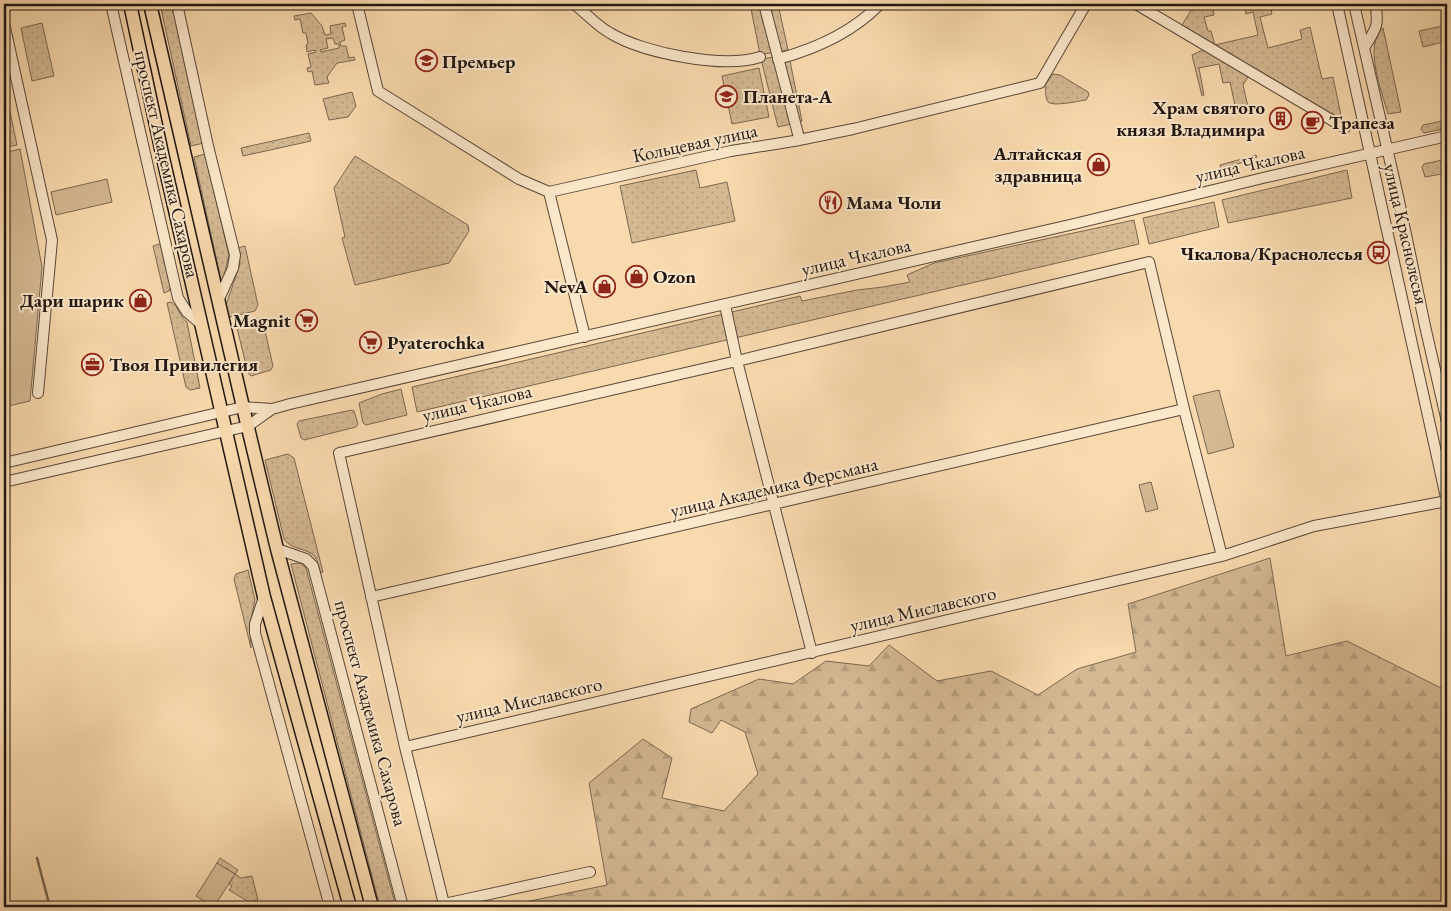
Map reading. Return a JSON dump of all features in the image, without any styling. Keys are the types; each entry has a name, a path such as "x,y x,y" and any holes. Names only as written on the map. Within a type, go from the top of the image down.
{"main road":[{"name":"проспект Академика Сахарова","path":"130,4 163,158 264,597 350,907"},
{"name":"проспект Академика Сахарова","path":"150,4 242,407 277,550 372,907"}],"street":[{"name":"проспект Академика Сахарова","path":"111,4 178,298 187,312 202,325"},
{"name":"проспект Академика Сахарова","path":"177,4 208,146 235,255 233,268 218,301"},
{"path":"357,4 378,91 519,179 549,192 585,337"},
{"path":"574,4 610,33 648,50 691,59 749,61 760,57"},
{"path":"764,4 798,134"},
{"path":"778,59 802,52 839,34 869,15 880,4"},
{"name":"Кольцевая улица","path":"549,192 731,151 853,130 1040,83 1086,4"},
{"path":"1136,4 1345,128"},
{"name":"улица Краснолесья","path":"1337,4 1447,502"},
{"name":"улица Краснолесья","path":"1354,4 1447,422"},
{"path":"1364,48 1377,26 1378,18 1375,4"},
{"path":"4,23 52,240 38,393"},
{"name":"улица Чкалова","path":"4,463 242,407 272,409 337,392 725,305 1447,136"},
{"name":"улица Чкалова","path":"371,597 338,453 737,361 1150,262 1184,409"},
{"path":"725,305 737,361 812,653"},
{"name":"улица Чкалова","path":"4,482 248,426 272,409"},
{"path":"1184,409 1222,556"},
{"name":"улица Академика Ферсмана","path":"371,597 1184,409"},
{"name":"улица Миславского","path":"405,747 1222,556 1314,526 1447,502"},
{"name":"проспект Академика Сахарова","path":"277,550 306,559 313,566 404,907"},
{"path":"264,597 255,624 256,632 330,907"},
{"path":"371,597 405,747 444,904 590,872"}],"green space":[{"path":"160,4 173,4 204,143 191,146"},
{"path":"750,4 760,4 772,53 760,54"},
{"path":"769,4 778,4 788,50 781,51"},
{"path":"1195,4 1205,4 1213,8 1214,15 1204,17 1215,45 1182,25"},
{"path":"1270,4 1272,14 1260,17 1268,48 1302,39 1300,30 1310,27 1322,79 1333,77 1342,120 1215,45 1258,35 1253,12 1246,14 1245,8"},
{"path":"311,13 322,26 325,35 331,34 330,26 345,23 346,26 342,27 345,40 340,42 341,46 346,46 349,58 354,57 355,60 337,63 327,77 329,83 315,85 312,71 308,72 307,68 311,67 308,54 316,52 315,50 307,52 306,33 303,33 300,19 295,20 294,16","holes":["333,38 335,44 339,44 339,48 321,52 320,50 328,48 326,39"]},
{"path":"42,23 54,76 32,81 21,28"},
{"path":"1447,25 1447,41 1423,47 1419,31"},
{"path":"1383,28 1401,112 1388,114 1374,57 1377,36"},
{"path":"1205,49 1246,74 1248,77 1243,85 1248,107 1236,110 1230,82 1223,83 1219,64 1199,68 1204,95 1202,96 1192,55"},
{"path":"774,57 791,124 778,127 761,59"},
{"path":"790,61 802,121 800,122 784,62"},
{"path":"759,68 769,117 732,124 722,76"},
{"path":"1053,74 1060,75 1088,92 1089,95 1086,100 1060,104 1048,102 1045,85"},
{"path":"4,83 17,145 4,148"},
{"path":"352,92 356,106 348,117 329,120 323,99"},
{"path":"1447,120 1447,128 1424,133 1421,129 1423,125"},
{"path":"309,133 311,141 243,156 241,148"},
{"path":"20,149 42,267 30,401 4,407 4,153"},
{"path":"205,154 229,255 223,280 221,280 194,157"},
{"path":"1256,155 1257,157 1221,170 1220,165"},
{"path":"355,156 468,225 469,231 449,263 355,285 342,238 345,237 334,188"},
{"path":"1447,159 1447,173 1425,177 1422,167 1424,164"},
{"path":"696,170 700,188 727,182 735,221 632,243 620,186"},
{"path":"1347,170 1352,198 1228,223 1222,200"},
{"path":"107,179 112,202 56,215 51,192"},
{"path":"1214,202 1219,227 1149,244 1143,218"},
{"path":"1134,220 1139,244 417,412 412,387 800,296 802,301 910,282 907,275 934,263"},
{"path":"163,243 171,286 169,291 164,293 153,246"},
{"path":"245,246 258,305 255,311 229,317 226,305 240,264 238,248"},
{"path":"171,302 187,322 200,388 190,390 186,387 167,303"},
{"path":"257,318 263,322 273,366 271,370 251,376 248,373 237,328 240,322"},
{"path":"401,389 407,415 366,425 363,423 359,403"},
{"path":"1219,390 1234,447 1208,454 1193,396"},
{"path":"352,410 358,424 356,427 304,440 301,438 297,424 299,421"},
{"path":"288,454 294,458 323,572 321,573 312,554 287,543 284,539 265,460"},
{"path":"1151,482 1158,509 1146,512 1139,485"},
{"path":"1270,558 1286,656 1347,641 1447,691 1447,907 501,907 607,885 589,783 643,739 672,758 662,798 724,811 758,774 745,732 721,720 712,733 689,722 691,709 759,679 793,684 826,661 869,666 889,645 937,681 991,671 1038,695 1077,669 1136,652 1128,604"},
{"path":"300,563 306,568 396,907 380,907 291,564"},
{"path":"248,570 255,600 250,624 251,648 234,579 236,574"},
{"path":"220,858 238,870 235,874 217,863"},
{"path":"217,863 235,874 214,907 196,896"},
{"path":"235,874 241,878 252,876 258,900 249,902 229,890 232,886 229,884"}],"waterway":[{"path":"37,858 50,907"}],"place":[{"name":"Премьер","path":"426,61"},
{"name":"Планета-А","path":"727,96"},
{"name":"Храм святого князя Владимира","path":"1281,118"},
{"name":"Трапеза","path":"1313,122"},
{"name":"Алтайская здравница","path":"1098,164"},
{"name":"Мама Чоли","path":"830,202"},
{"name":"Чкалова/Краснолесья","path":"1379,253"},
{"name":"Ozon","path":"637,276"},
{"name":"NevA","path":"604,286"},
{"name":"Дари шарик","path":"140,300"},
{"name":"Magnit","path":"307,320"},
{"name":"Pyaterochka","path":"371,342"},
{"name":"Твоя Привилегия","path":"93,364"}]}
